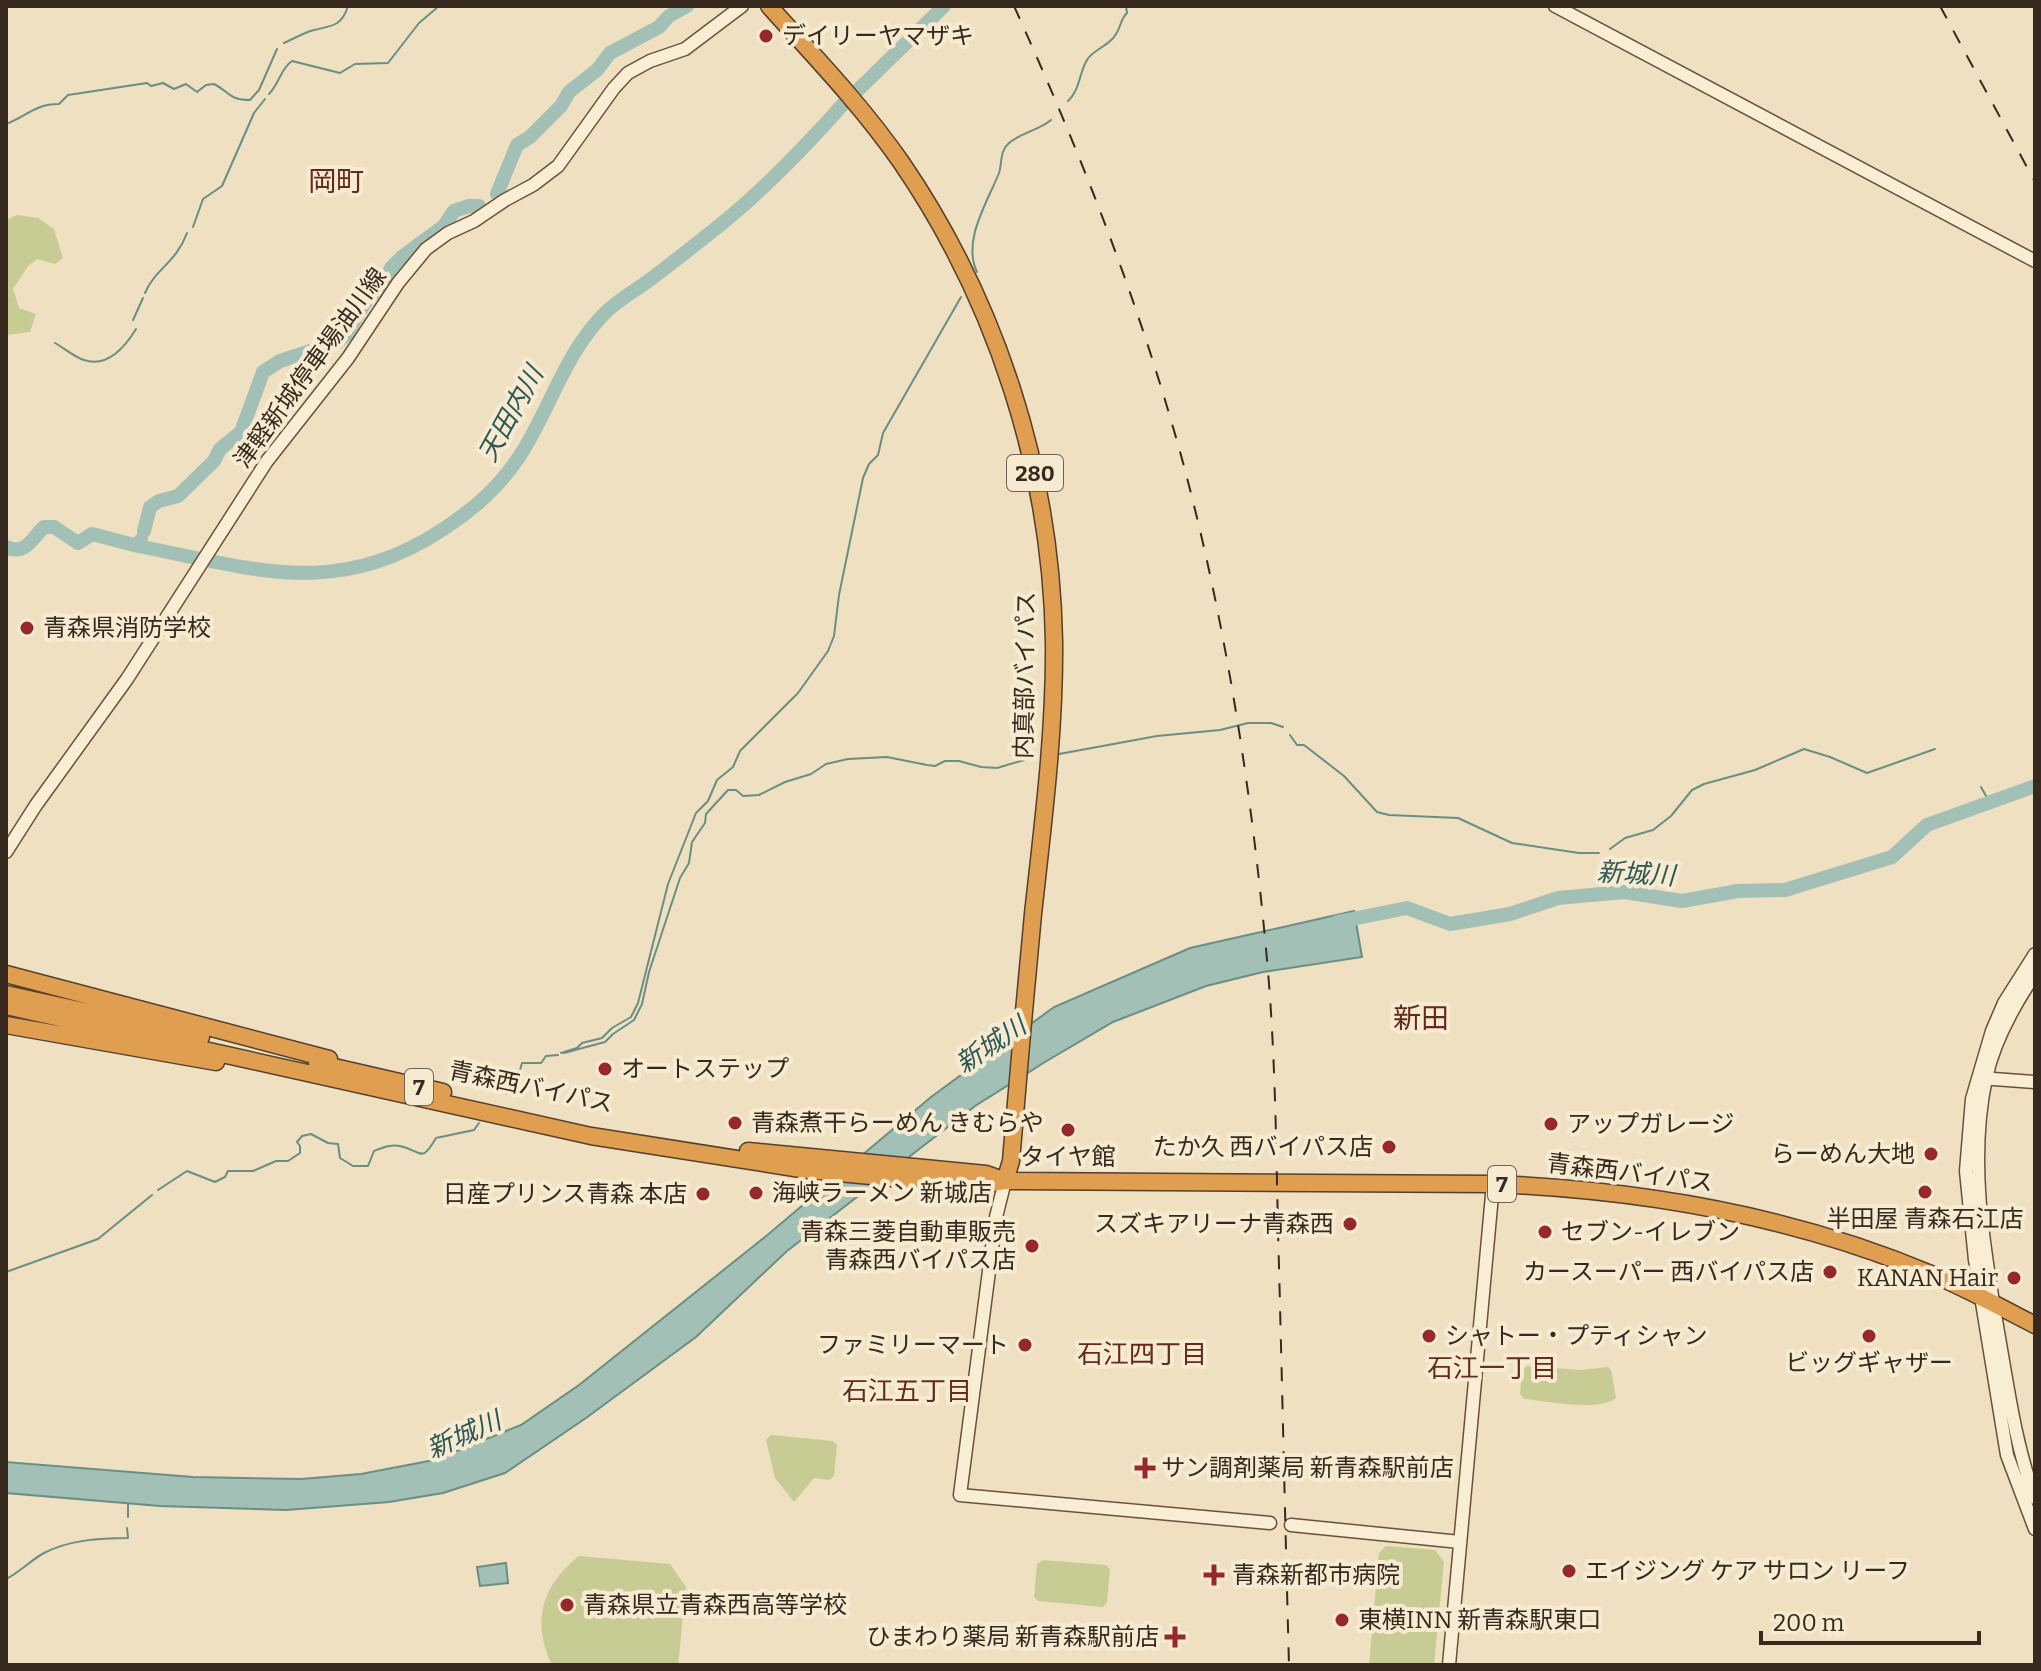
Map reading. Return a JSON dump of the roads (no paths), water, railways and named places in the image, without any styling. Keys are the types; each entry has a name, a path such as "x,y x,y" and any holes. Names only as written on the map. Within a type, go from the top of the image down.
{"highway":[{"name":"内真部バイパス","path":"769,6 873,123 936,218 957,256 996,343 1030,455 1045,531 1054,653 1047,783 1011,1161 1005,1181"},
{"path":"6,974 333,1060 414,1086"},
{"name":"青森西バイパス","path":"6,994 592,1126 749,1151 986,1174 1005,1181"},
{"name":"青森西バイパス","path":"6,1006 591,1136 694,1155 822,1172 978,1186 1005,1181 1573,1187 1710,1206 1798,1227 1869,1250 1941,1278 2035,1325"},
{"path":"6,1025 383,1090"}],"street":[{"name":"津軽新城停車場油川線","path":"6,852 127,679 267,461 348,358 398,283 426,249 448,233 533,185 558,166 628,73 650,61 685,49 742,6"},
{"path":"1555,6 2035,261"},
{"path":"2035,954 2004,1003 1969,1121 1966,1171 1969,1210 1987,1301 2017,1442 2035,1498"},
{"path":"1982,1078 2002,1032 2035,974"},
{"path":"1982,1078 2035,1082"},
{"path":"1005,1181 996,1217 960,1495 1270,1523"},
{"path":"1449,1665 1493,1184"},
{"path":"1987,1301 2007,1455 2035,1529"},
{"path":"1291,1525 1460,1542"}],"water":[{"path":"1354,911 1362,957 1263,972 1206,986 1113,1022 975,1106 787,1251 696,1337 505,1473 443,1493 389,1502 286,1510 160,1506 6,1493 6,1462 193,1477 301,1479 361,1474 434,1460 521,1425 579,1385 765,1237 931,1097 1054,1007 1190,948"},
{"path":"506,1563 508,1583 480,1586 477,1567"}],"waterway":[{"path":"284,43 336,24 343,18 348,6"},
{"path":"269,94 292,61 340,73 355,64 388,63 419,23 439,6"},
{"name":"天田内川","path":"497,194 517,145 530,137 561,106 569,92 597,70 610,53 659,27 669,16 687,6"},
{"name":"天田内川","path":"858,90 944,6"},
{"path":"1068,101 1075,92 1087,60 1110,42 1118,31 1127,13 1126,6"},
{"path":"6,124 37,108 59,104 68,95 147,83 151,86 163,83 174,89 186,84 197,92 206,85 214,84 234,97 250,100 259,90 277,49"},
{"path":"193,227 203,199 222,186 254,113 265,99"},
{"name":"天田内川","path":"138,546 258,569 295,573 331,571 368,564 406,550 445,528 486,496 511,468 530,439 568,364 605,313 737,211 785,166 845,102"},
{"path":"977,272 972,248 974,235 999,173 1004,150 1012,140 1051,120"},
{"name":"天田内川","path":"144,531 150,507 178,496 214,461 220,449 241,432 263,372 280,361 338,342 346,335 368,298 384,284 391,268 402,257 444,226 454,211 479,206"},
{"path":"145,293 177,252 187,233"},
{"path":"561,1053 602,1038 631,1017 638,1003 668,884 696,813 708,801 717,780 733,767 740,751 798,693 828,651 834,636 839,595 863,478 869,464 878,455 883,433 961,297"},
{"path":"133,320 143,298"},
{"path":"55,343 80,359 101,361 121,349 136,329"},
{"name":"天田内川","path":"6,547 24,548 44,527 54,527 78,543 92,534 138,546 141,540"},
{"path":"1059,754 1248,723 1271,723 1283,727"},
{"path":"1290,735 1297,745 1304,745 1344,776 1377,812 1458,818 1512,843 1599,853"},
{"path":"1610,849 1625,838 1653,830 1671,816 1692,790 1755,770 1804,749 1867,773 1935,749"},
{"path":"564,1053 605,1042 634,1020 642,1004 649,972 680,878 689,863 692,842 705,823 706,814 728,790 736,790 743,796 759,795 811,774 826,764 848,759 887,757 935,766 945,761 959,761 997,768 1024,760"},
{"name":"新城川","path":"1337,922 1407,908 1450,924 1510,914 1558,898 1624,892 1682,901 1738,891 1785,890 1892,857 1927,825 2035,786"},
{"path":"1981,787 1990,803"},
{"path":"506,1094 515,1088 522,1063 541,1063 546,1056 558,1055"},
{"path":"158,1190 187,1171 215,1182 225,1177 228,1171 253,1171 276,1161 288,1161 300,1153 297,1142 302,1136 311,1134 328,1143 338,1144 340,1158 353,1166 368,1166 374,1151 397,1146 421,1154 436,1138 474,1130 479,1123"},
{"path":"6,1272 98,1239 152,1195"},
{"path":"128,1503 128,1517"},
{"path":"6,1579 44,1553 64,1545 96,1539 128,1538 127,1528"}],"railway":[{"path":"1014,6 1109,234 1168,410 1213,588 1245,768 1260,889 1271,1019 1289,1665"},
{"path":"1940,6 2035,182"}],"place":[{"name":"デイリーヤマザキ","path":"766,36"},
{"name":"青森県消防学校","path":"27,628"},
{"name":"オートステップ","path":"605,1069"},
{"name":"青森煮干らーめん きむらや","path":"735,1123"},
{"name":"アップガレージ","path":"1551,1124"},
{"name":"タイヤ館","path":"1068,1130"},
{"name":"たか久 西バイパス店","path":"1389,1147"},
{"name":"らーめん大地","path":"1931,1154"},
{"name":"半田屋 青森石江店","path":"1925,1192"},
{"name":"海峡ラーメン 新城店","path":"756,1193"},
{"name":"日産プリンス青森 本店","path":"703,1194"},
{"name":"スズキアリーナ青森西","path":"1350,1224"},
{"name":"セブン-イレブン","path":"1545,1232"},
{"name":"青森三菱自動車販売 青森西バイパス店","path":"1032,1246"},
{"name":"カースーパー 西バイパス店","path":"1830,1272"},
{"name":"KANAN Hair","path":"2014,1278"},
{"name":"シャトー・プティシャン","path":"1429,1336"},
{"name":"ビッグギャザー","path":"1869,1336"},
{"name":"ファミリーマート","path":"1025,1345"},
{"name":"サン調剤薬局 新青森駅前店","path":"1145,1468"},
{"name":"エイジング ケア サロン リーフ","path":"1569,1571"},
{"name":"青森新都市病院","path":"1214,1575"},
{"name":"青森県立青森西高等学校","path":"567,1605"},
{"name":"東横INN 新青森駅東口","path":"1342,1620"},
{"name":"ひまわり薬局 新青森駅前店","path":"1175,1637"}],"district":[{"name":"岡町","path":"336,181"},
{"name":"新田","path":"1421,1018"},
{"name":"石江四丁目","path":"1142,1354"},
{"name":"石江一丁目","path":"1492,1368"},
{"name":"石江五丁目","path":"907,1391"}]}
